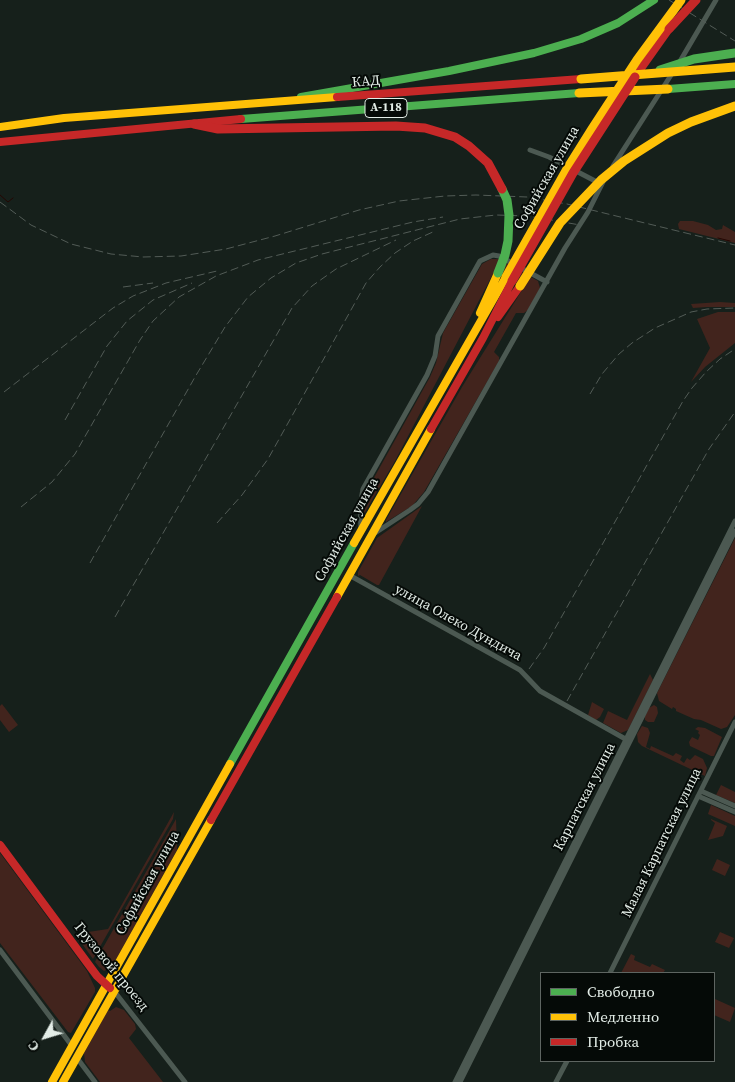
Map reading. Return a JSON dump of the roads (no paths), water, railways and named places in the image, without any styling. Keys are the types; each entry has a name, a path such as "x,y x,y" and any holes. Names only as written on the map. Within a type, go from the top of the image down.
{"main road":[{"path":"267,103 449,71 534,53 581,39 618,23 654,0"},
{"name":"Софийская улица","path":"52,1082 72,1046 110,988 349,575 483,338 509,279 567,169 638,60 681,0"},
{"name":"Софийская улица","path":"63,1082 110,988 361,532 474,332 480,313 509,279 596,136 645,62 690,0"},
{"path":"669,30 696,0"},
{"path":"654,72 694,59 735,53"},
{"name":"КАД","path":"0,127 64,118 735,67"},
{"name":"КАД","path":"0,142 65,134 579,93 735,84"},
{"path":"509,279 601,180 624,161 668,133 691,122 735,106"},
{"path":"194,124 218,129 396,126 426,128 455,137 469,146 488,164 507,200 509,215 508,241 505,256 509,279"},
{"name":"Грузовой проезд","path":"0,845 97,976 110,988"}],"street":[{"path":"370,536 418,504 428,492 588,212 602,184 680,61 716,0"},
{"path":"530,150 549,157 602,184"},
{"path":"361,532 360,506 363,489 427,376 435,356 438,336 480,261 492,255 499,256 547,282"},
{"name":"Карпатская улица","path":"460,1082 735,521"},
{"name":"Карпатская улица","path":"455,1082 735,531"},
{"name":"улица Олеко Дундича","path":"349,575 520,670 540,691 628,741"},
{"name":"Малая Карпатская улица","path":"610,972 735,722"},
{"path":"700,793 735,806"},
{"path":"700,793 735,812"},
{"path":"0,950 72,1046"},
{"name":"Грузовой проезд","path":"110,988 185,1082"},
{"path":"76,1058 95,1082"},
{"path":"556,1082 566,1062"}],"waterway":[{"path":"0,195 8,202 13,198"},
{"path":"718,238 730,241"}],"railway":[{"path":"669,0 735,41"},
{"path":"0,202 31,225 71,244 111,254 143,257 181,256 226,249 359,210 399,201 476,195 527,197 567,204 735,245"},
{"path":"90,563 225,327 248,297 271,278 296,263 322,254 460,219 496,215 529,216 580,225"},
{"path":"21,507 52,482 75,454 140,340 153,321 179,297 216,276 258,260 413,222 443,217"},
{"path":"217,523 242,495 268,459 366,283 395,253 413,241 435,231"},
{"path":"115,617 292,308 312,286 336,269 396,240"},
{"path":"4,392 113,308 133,296 166,283 217,271"},
{"path":"123,287 153,283"},
{"path":"65,420 107,346 127,321 153,300 192,283"},
{"path":"590,394 602,374 619,354 655,328 691,312 707,309 735,308"},
{"path":"529,669 544,648 683,401 706,372 735,349"},
{"path":"567,701 709,449 735,412"}]}
